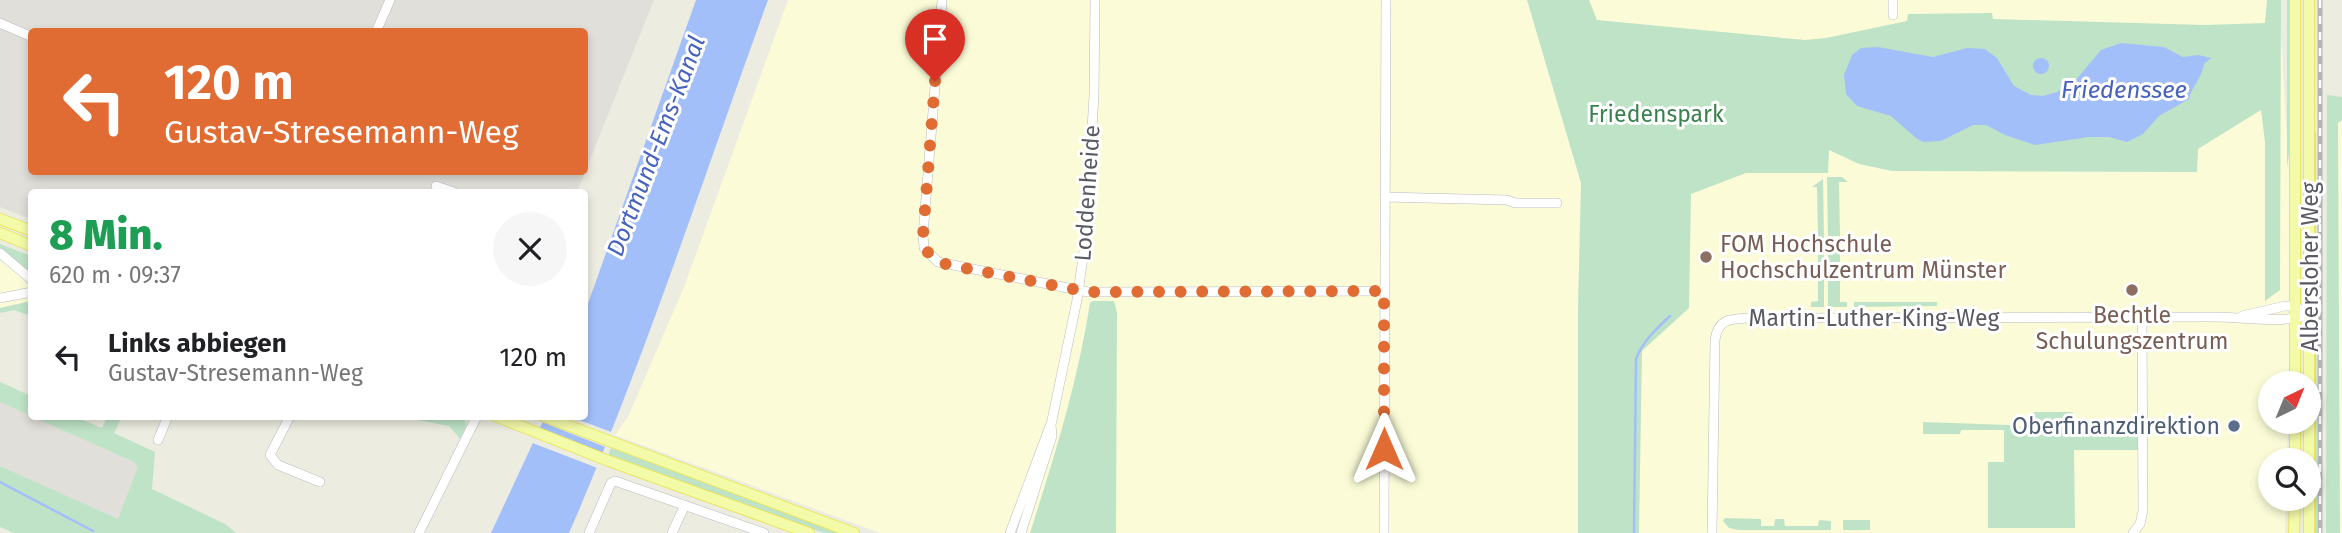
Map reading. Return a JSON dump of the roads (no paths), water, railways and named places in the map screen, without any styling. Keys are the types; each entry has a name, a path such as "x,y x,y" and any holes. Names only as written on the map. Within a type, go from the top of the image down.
{"main road":[{"name":"Albersloher Weg","path":"2295,0 2295,371"},
{"name":"Albersloher Weg","path":"2309,0 2309,533"},
{"path":"0,219 28,230"},
{"path":"0,233 28,244"},
{"path":"505,420 609,461 809,533"},
{"path":"553,420 854,533"},
{"path":"2294,533 2295,511"}],"street":[{"path":"378,28 390,0"},
{"path":"942,0 923,235 924,248 941,263 1079,290 1111,293 1384,291"},
{"name":"Loddenheide","path":"1021,533 1052,436 1051,425 1079,290 1089,198 1095,0"},
{"path":"1384,533 1387,0"},
{"path":"1893,15 1894,0"},
{"path":"0,23 28,35"},
{"path":"436,186 444,189"},
{"path":"1385,197 1557,203"},
{"path":"0,253 28,277"},
{"path":"0,298 28,293"},
{"name":"Martin-Luther-King-Weg","path":"2239,317 2281,306 2295,306"},
{"path":"2295,306 2310,315"},
{"name":"Martin-Luther-King-Weg","path":"1713,533 1715,340 1718,326 1724,320 2239,317 2252,320 2294,320 2310,315"},
{"path":"2133,533 2140,524 2144,511 2142,317"},
{"path":"159,440 166,420"},
{"path":"288,420 270,455 278,464 320,482"},
{"path":"419,533 475,420"},
{"name":"Loddenheide","path":"1010,533 1051,425"},
{"path":"589,533 611,483 615,481 762,533"},
{"path":"672,533 685,505"}],"water":[{"name":"Dortmund-Ems-Kanal","path":"696,0 768,0 673,268 569,533 491,533 544,420 588,420 588,304"},
{"name":"Friedenssee","path":"2121,43 2164,47 2183,57 2198,55 2211,58 2204,64 2189,99 2159,116 2143,134 2127,142 2109,137 2089,137 2035,145 1986,125 1973,125 1941,141 1923,142 1891,116 1857,106 1846,94 1844,75 1852,55 1861,48 1878,47 1933,57 1967,48 1985,49 1997,58 2014,86 2031,95 2043,96 2057,92 2075,81 2101,50"},
{"path":"2038,58 2044,58 2049,66 2047,72 2038,74 2033,69 2033,63"}],"waterway":[{"path":"1634,533 1636,359 1646,341 1670,316"},
{"path":"0,482 93,531"}],"railway":[{"path":"2320,0 2320,533"}],"place":[{"name":"FOM Hochschule Hochschulzentrum Münster","path":"1706,257"},
{"name":"Bechtle Schulungszentrum","path":"2132,290"},
{"name":"Oberfinanzdirektion","path":"2234,426"}],"park label":[{"name":"Friedenspark","path":"1656,114"}]}
